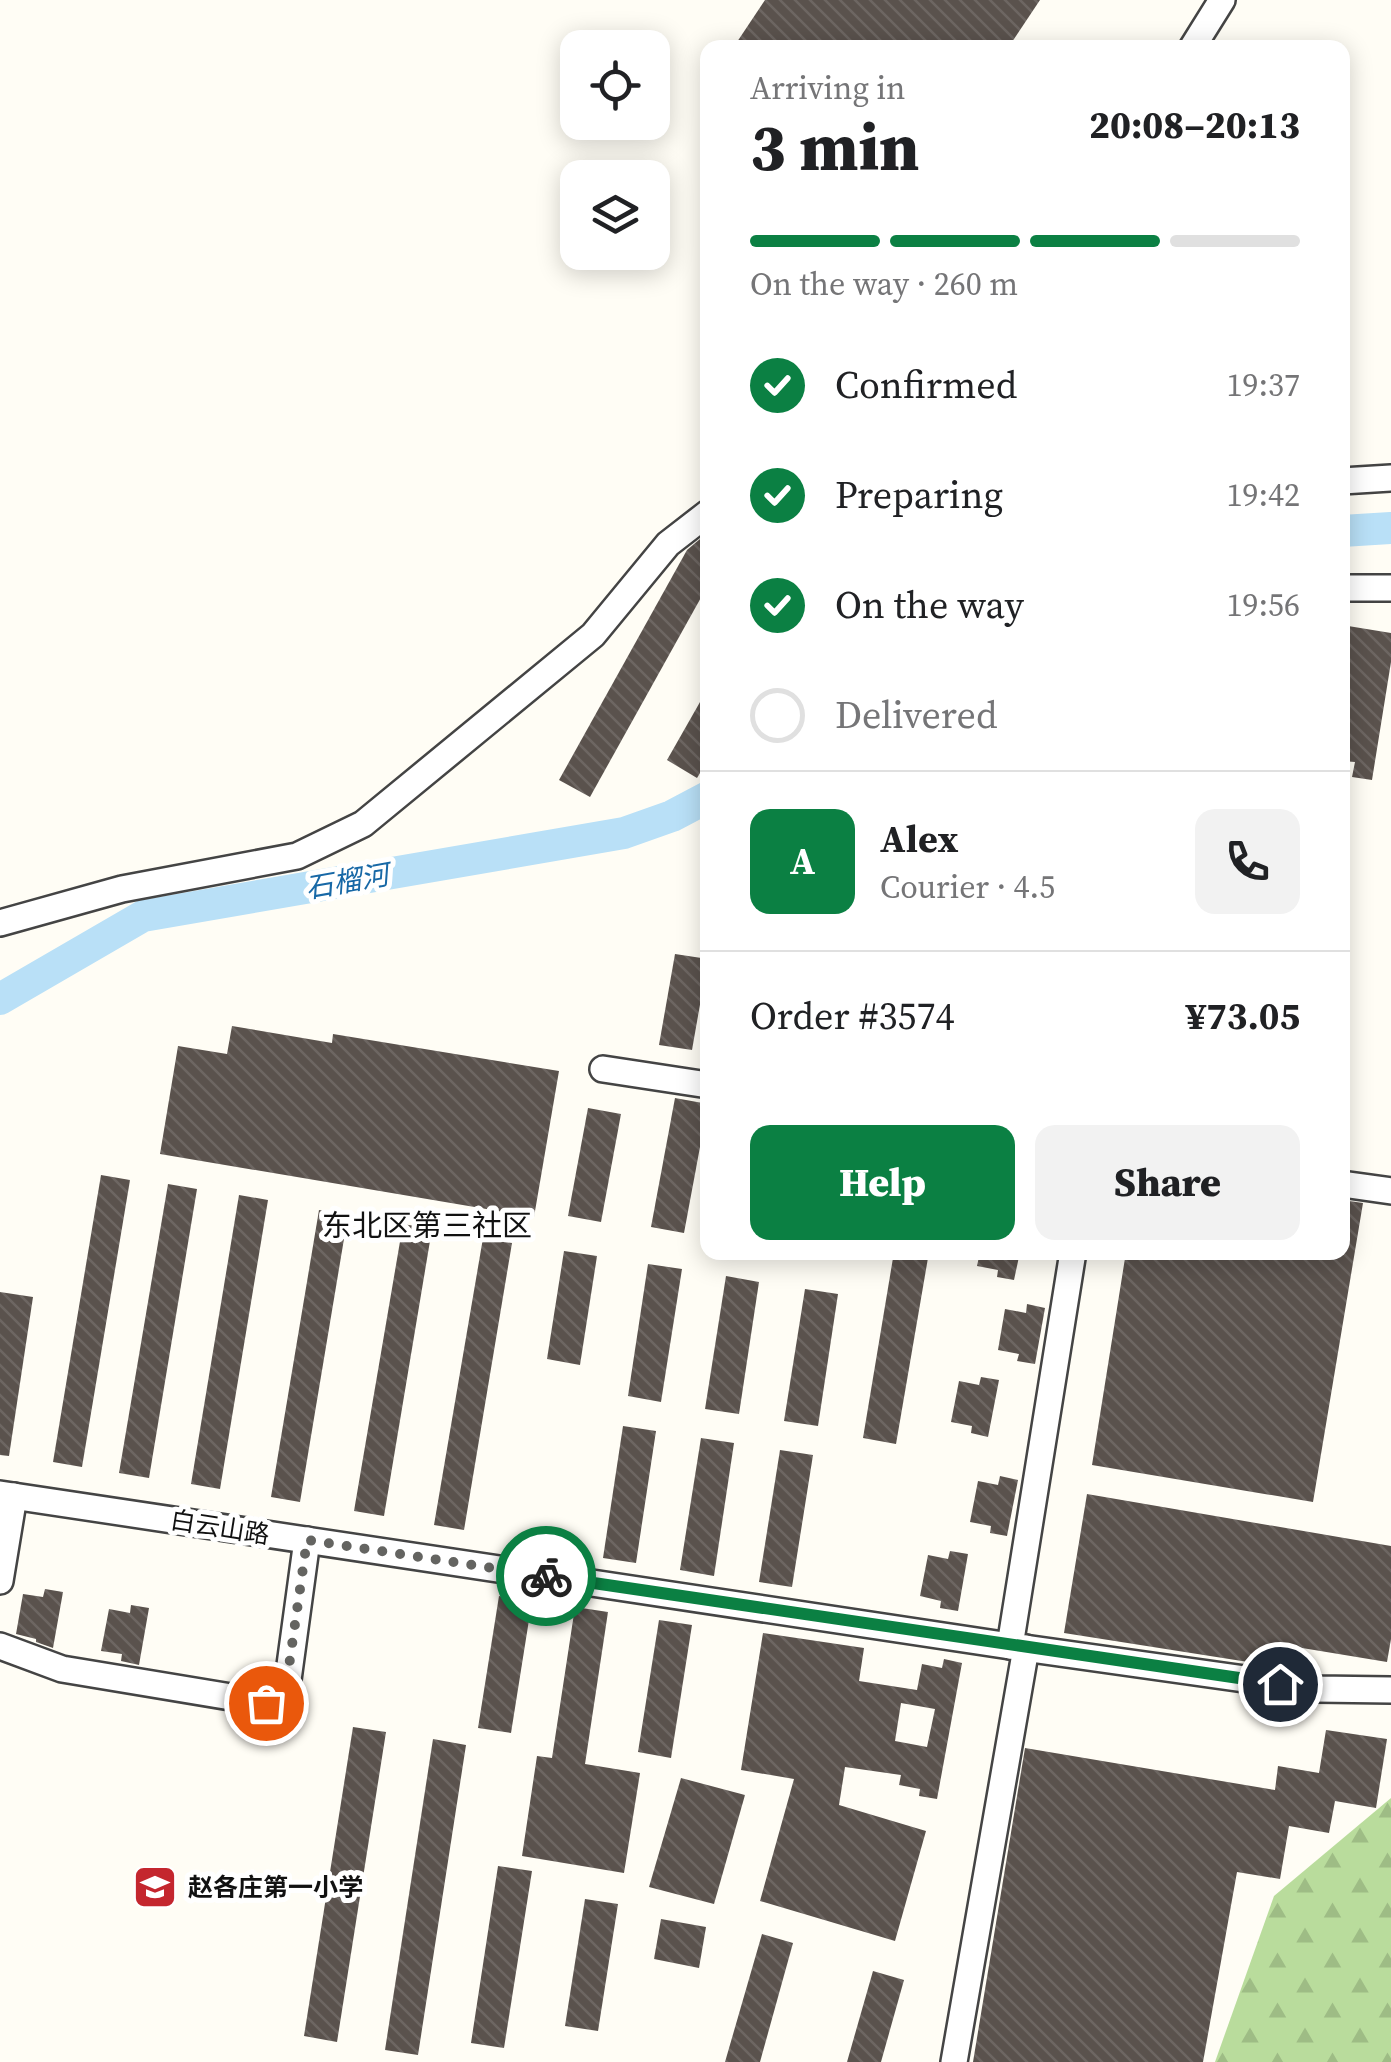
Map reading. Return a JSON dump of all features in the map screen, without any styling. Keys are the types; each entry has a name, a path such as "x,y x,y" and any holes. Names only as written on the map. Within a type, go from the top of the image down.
{"street":[{"path":"1197,40 1222,0"},
{"path":"1350,480 1391,478"},
{"path":"0,923 122,890 297,856 363,824 594,636 668,544 700,522"},
{"path":"1350,588 1391,588"},
{"path":"604,1069 700,1084"},
{"path":"1350,1185 1391,1191"},
{"path":"954,2062 1072,1260"},
{"path":"0,1582 7,1495"},
{"name":"白云山路","path":"7,1495 1316,1689 1391,1690"},
{"path":"0,1646 62,1669 266,1703 275,1701 286,1687 307,1540"}],"green space":[{"path":"1391,1798 1391,2062 1215,2062 1274,1896"}],"building":[{"path":"765,0 1040,0 1013,40 738,40"},
{"path":"700,539 700,599 590,797 559,780 687,550"},
{"path":"1350,626 1391,633 1391,662 1372,780 1352,777 1355,762 1350,762"},
{"path":"700,702 700,773 697,778 667,760"},
{"path":"675,954 700,958 700,1004 692,1050 659,1045"},
{"path":"232,1026 332,1043 333,1034 559,1071 534,1217 160,1154 178,1046 227,1054"},
{"path":"675,1098 700,1103 700,1147 684,1233 651,1227"},
{"path":"588,1108 621,1114 601,1222 568,1216"},
{"path":"101,1175 130,1180 82,1467 53,1462"},
{"path":"168,1184 197,1189 149,1478 119,1473"},
{"path":"239,1195 268,1200 220,1489 191,1484"},
{"path":"1350,1201 1363,1203 1313,1502 1092,1465 1125,1260 1350,1260"},
{"path":"319,1210 348,1215 300,1502 271,1497"},
{"path":"403,1224 432,1229 384,1516 354,1511"},
{"path":"483,1238 512,1243 464,1530 434,1525"},
{"path":"564,1251 597,1256 580,1365 547,1359"},
{"path":"893,1260 928,1260 896,1444 863,1438"},
{"path":"978,1260 1018,1260 1014,1280 997,1277 998,1270 977,1266"},
{"path":"648,1264 682,1269 661,1402 628,1396"},
{"path":"726,1276 759,1282 739,1414 705,1409"},
{"path":"805,1289 838,1294 818,1426 784,1421"},
{"path":"0,1292 33,1297 9,1456 0,1455"},
{"path":"1027,1304 1045,1308 1035,1364 1017,1361 1019,1354 998,1350 1005,1309 1026,1313"},
{"path":"981,1377 999,1380 988,1437 971,1433 972,1426 951,1422 959,1381 979,1385"},
{"path":"623,1426 656,1431 636,1563 603,1558"},
{"path":"701,1438 734,1443 714,1576 680,1570"},
{"path":"780,1450 813,1455 792,1587 759,1582"},
{"path":"1000,1476 1018,1480 1007,1536 990,1533 991,1526 970,1522 978,1481 998,1485"},
{"path":"1087,1494 1391,1546 1391,1639 1387,1662 1290,1646 1286,1668 1064,1633"},
{"path":"950,1551 968,1554 958,1611 940,1608 941,1601 920,1596 928,1555 948,1559"},
{"path":"45,1589 63,1592 53,1648 16,1634 23,1594 43,1597"},
{"path":"499,1596 532,1601 511,1733 478,1728"},
{"path":"131,1605 149,1608 139,1665 121,1661 122,1654 101,1651 109,1609 130,1613"},
{"path":"575,1607 608,1612 585,1764 640,1773 624,1873 522,1856 537,1756 552,1758"},
{"path":"659,1620 692,1625 671,1758 638,1752"},
{"path":"763,1633 864,1648 859,1681 917,1690 922,1664 942,1668 944,1659 962,1663 937,1799 919,1796 920,1789 899,1785 901,1775 845,1767 839,1805 926,1831 895,1941 760,1901 794,1779 741,1770","holes":["901,1703 935,1709 927,1747 895,1741"]},
{"path":"353,1727 386,1732 337,2042 304,2036"},
{"path":"1326,1730 1387,1739 1376,1808 1335,1801 1329,1833 1289,1826 1280,1879 1237,1872 1203,2062 973,2062 1025,1748 1275,1790 1278,1766 1319,1773"},
{"path":"433,1739 466,1745 418,2055 385,2050"},
{"path":"681,1778 745,1795 714,1904 649,1887"},
{"path":"498,1866 532,1871 504,2048 471,2043"},
{"path":"585,1899 618,1904 598,2031 565,2026"},
{"path":"661,1919 706,1927 699,1968 654,1959"},
{"path":"762,1934 793,1943 760,2062 725,2062"},
{"path":"873,1971 904,1980 881,2062 847,2062"}],"waterway":[{"name":"石榴河","path":"1350,531 1391,528"},
{"name":"石榴河","path":"0,999 143,916 624,833 700,801"}],"way so far":[{"path":"266,1703 280,1698 286,1687 307,1540 546,1576"}],"place":[{"name":"赵各庄第一小学","path":"155,1887"}],"district":[{"name":"东北区第三社区","path":"427,1226"}],"route":[{"path":"546,1576 1280,1684"}]}
